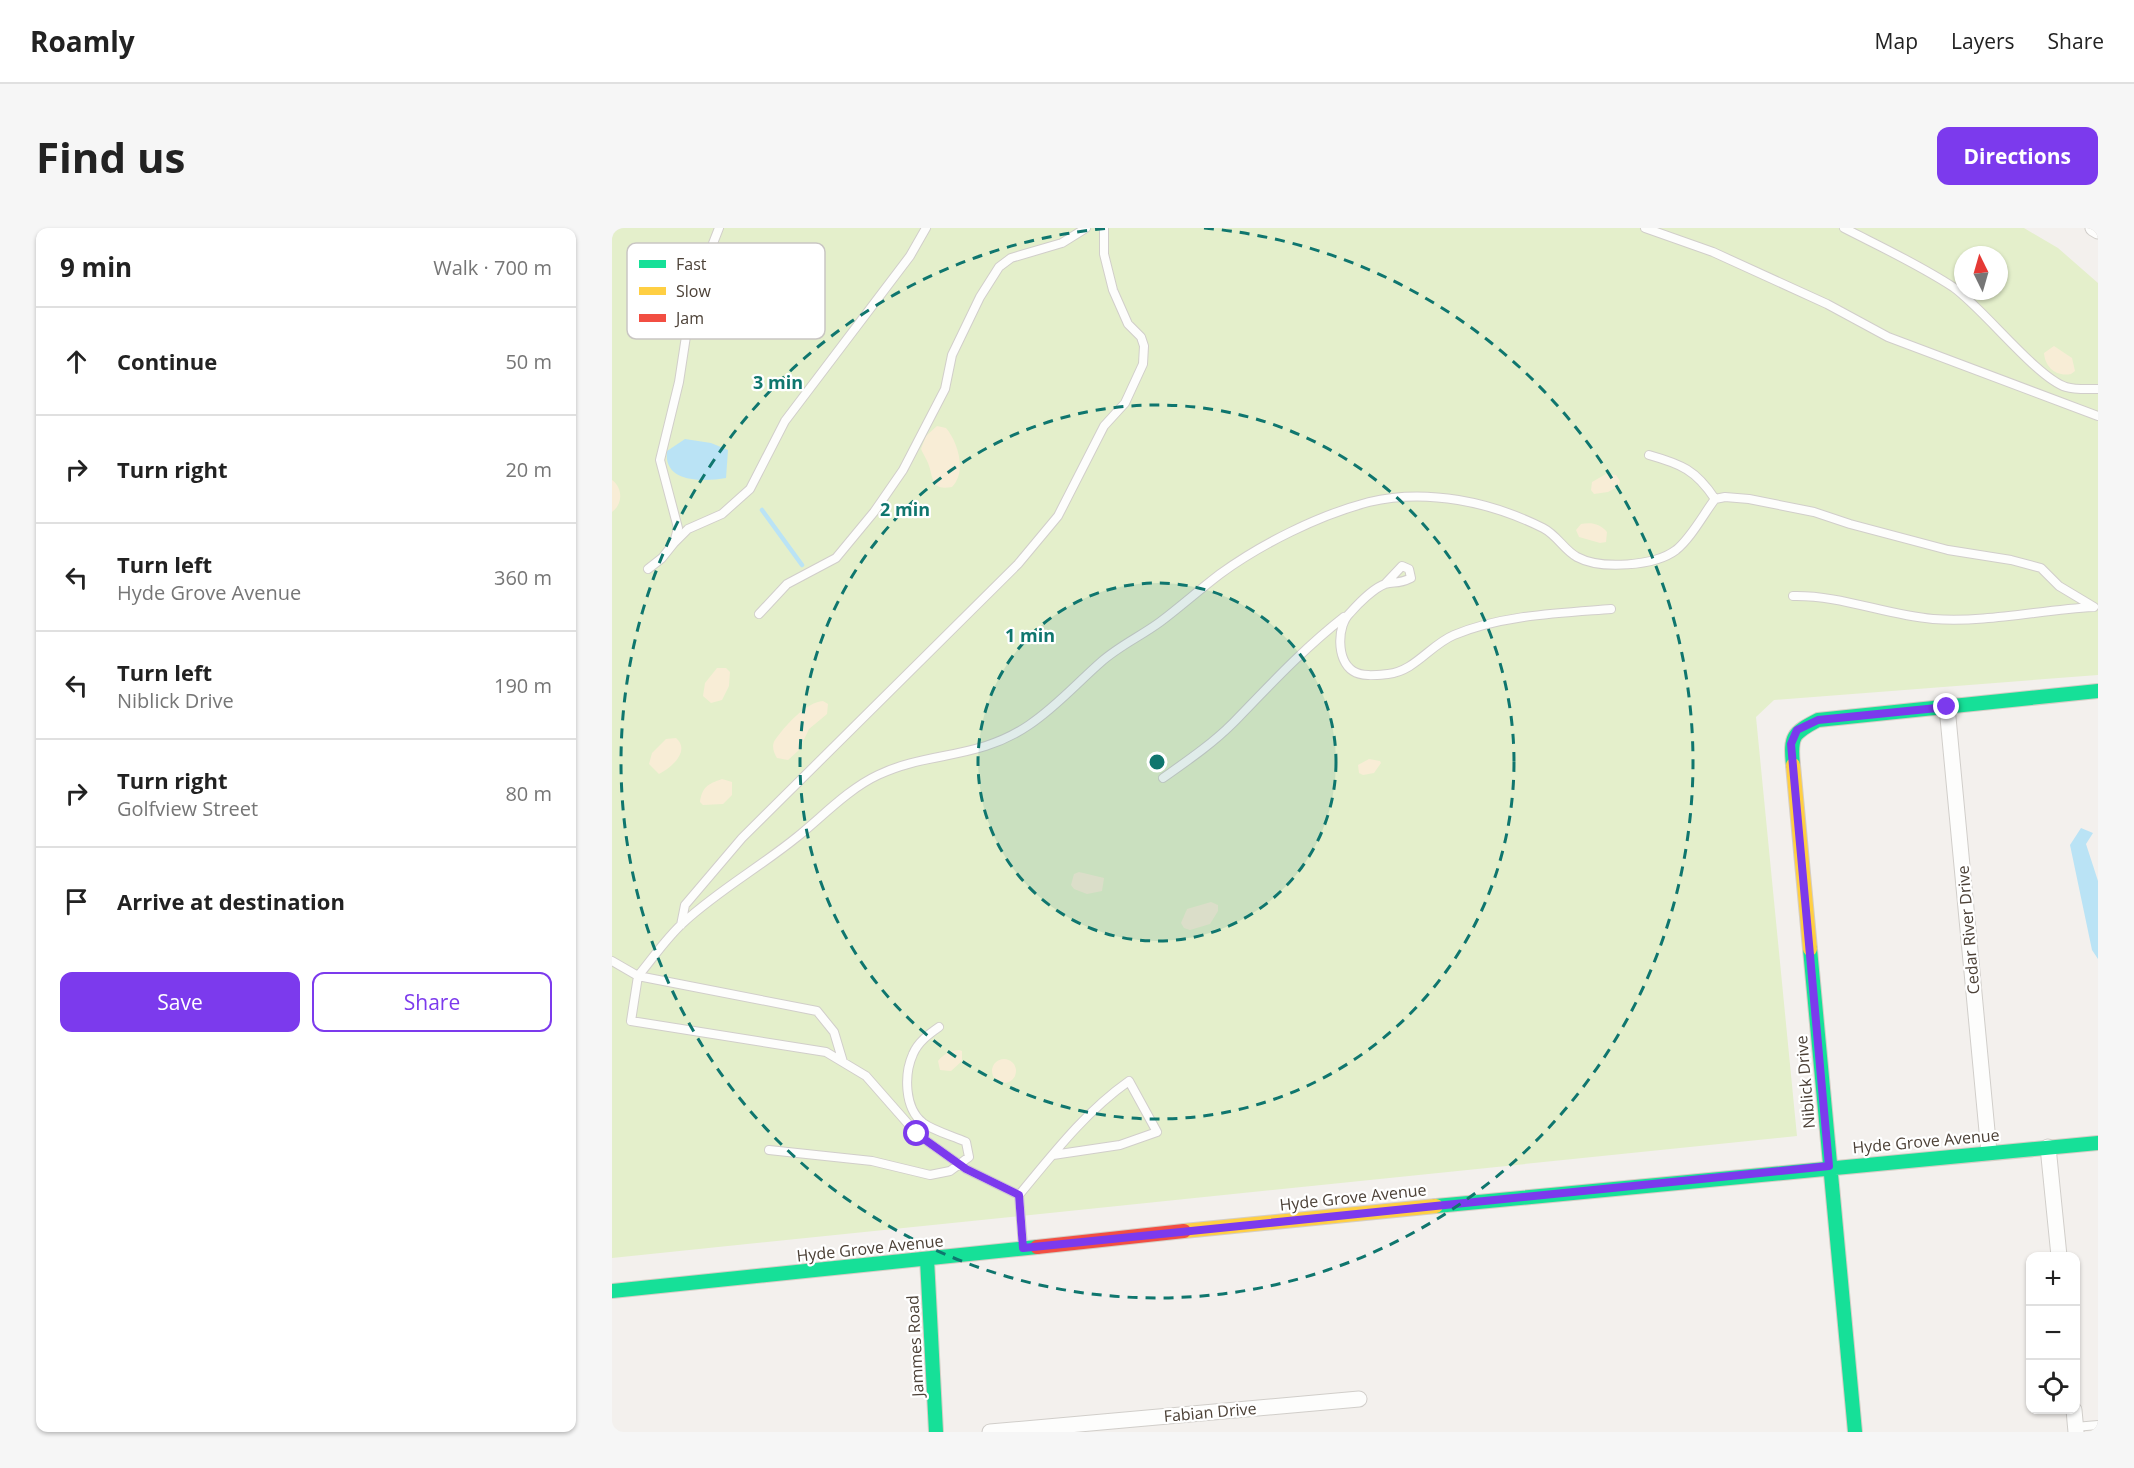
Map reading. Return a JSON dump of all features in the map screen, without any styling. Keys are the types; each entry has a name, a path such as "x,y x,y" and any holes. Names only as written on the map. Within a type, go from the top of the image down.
{"street":[{"path":"2093,228 2098,231"},
{"path":"1947,707 2098,691"},
{"name":"Niblick Drive","path":"1855,1432 1791,744 1797,730 1818,720 1947,707"},
{"name":"Cedar River Drive","path":"1947,707 1989,1152"},
{"name":"Hyde Grove Avenue","path":"612,1291 1829,1166 2098,1143"},
{"path":"2048,1148 2058,1252"},
{"name":"Jammes Road","path":"927,1259 936,1432"},
{"name":"Fabian Drive","path":"990,1432 1359,1399"},
{"path":"2074,1414 2075,1430"}],"lane":[{"path":"712,243 718,228"},
{"path":"648,570 688,529 722,514 750,489 784,421 910,256 926,228"},
{"path":"759,614 787,584 836,558 874,512 903,470 945,389 951,355 980,297 999,267 1011,258 1062,243 1086,228"},
{"path":"681,925 685,905 742,838 1018,564 1058,516 1104,426 1125,403 1143,364 1144,346 1128,324 1113,290 1104,254 1104,228"},
{"path":"1645,228 1713,252 1827,304 1888,337 2098,416"},
{"path":"1844,228 1911,262 1954,288 1990,319 2050,378 2065,387 2098,389"},
{"path":"674,543 678,528 676,515 660,460 679,382 686,339"},
{"path":"1649,455 1679,464 1693,472 1715,499"},
{"path":"1019,1195 960,1164 917,1134 866,1076 826,1052 631,1021 638,976 681,925 718,893 793,840 858,787 896,768 959,755 1007,739 1058,703 1104,660 1158,623 1221,573 1260,548 1342,510 1372,502 1416,497 1454,498 1521,518 1548,531 1576,557 1610,564 1637,563 1663,558 1678,548 1715,499 1725,497 1749,500 1814,512 1948,550 2011,560 2041,568 2059,586 2094,607 2050,609 1965,620 1933,619 1833,597 1793,596"},
{"path":"1163,777 1198,753 1233,723 1251,701 1318,637 1385,584"},
{"path":"1347,614 1342,625 1340,642 1345,660 1352,670 1368,675 1391,674 1412,666 1452,636 1477,628 1518,620 1611,609"},
{"path":"612,961 638,976 817,1011 834,1032 843,1062"},
{"path":"769,1150 872,1161 930,1174 951,1172 969,1157 966,1142 923,1123 910,1107 908,1076 913,1053 925,1037 939,1028"},
{"path":"1023,1248 1019,1195 1053,1155 1085,1118 1129,1081 1157,1132 1120,1145 1053,1155"},
{"path":"2075,1430 2098,1425"}],"green space":[{"path":"612,228 2024,228 2058,248 2098,283 2098,675 1774,700 1756,717 1797,1136 612,1258"}],"sand":[{"path":"2054,346 2072,358 2075,371 2071,374 2061,374 2049,367 2044,353"},
{"path":"937,426 946,428 954,441 959,457 959,473 952,487 945,488 936,485 921,449 926,436"},
{"path":"1606,474 1616,475 1620,481 1619,486 1608,492 1594,494 1591,490 1592,482"},
{"path":"612,480 620,492 620,500 612,512"},
{"path":"1581,524 1602,527 1607,532 1606,542 1600,543 1579,537 1576,530"},
{"path":"717,668 726,668 730,672 729,686 722,700 711,703 703,696 705,683"},
{"path":"823,701 828,704 827,714 809,729 799,750 788,760 777,758 773,745 779,735 803,710 816,702"},
{"path":"676,738 681,748 678,759 659,774 649,764 652,753 666,739"},
{"path":"1369,759 1381,763 1374,773 1363,775 1359,773 1358,765"},
{"path":"722,779 732,782 732,795 723,804 703,805 700,802 704,789"},
{"path":"1079,872 1104,878 1102,891 1087,894 1074,889 1071,885 1074,874"},
{"path":"1211,902 1218,905 1218,911 1210,924 1190,930 1184,928 1181,923 1187,909"},
{"path":"962,1051 962,1061 951,1071 940,1070 938,1061 950,1052"},
{"path":"1004,1059 1012,1063 1016,1071 1012,1079 1004,1083 996,1079 992,1071 996,1063"}],"water":[{"path":"685,439 711,443 728,450 726,478 696,480 678,475 671,469 667,462 667,451"},
{"path":"2081,828 2093,833 2086,844 2098,881 2098,959 2092,950 2070,845"}],"waterway":[{"path":"762,510 802,565"}],"traffic: fast":[{"path":"1793,765 1792,748 1795,736 1803,728 1818,720 2098,691"},
{"path":"1810,949 1855,1432"},
{"path":"1436,1206 2098,1143"},
{"path":"612,1291 1037,1247"},
{"path":"927,1259 936,1432"}],"traffic: slow":[{"path":"1793,765 1810,949"},
{"path":"1184,1231 1436,1206"}],"traffic: jam":[{"path":"1037,1247 1184,1231"}],"route":[{"path":"917,1134 966,1169 1019,1195 1023,1248 1829,1166 1791,744 1797,730 1818,720 1947,707"}]}
